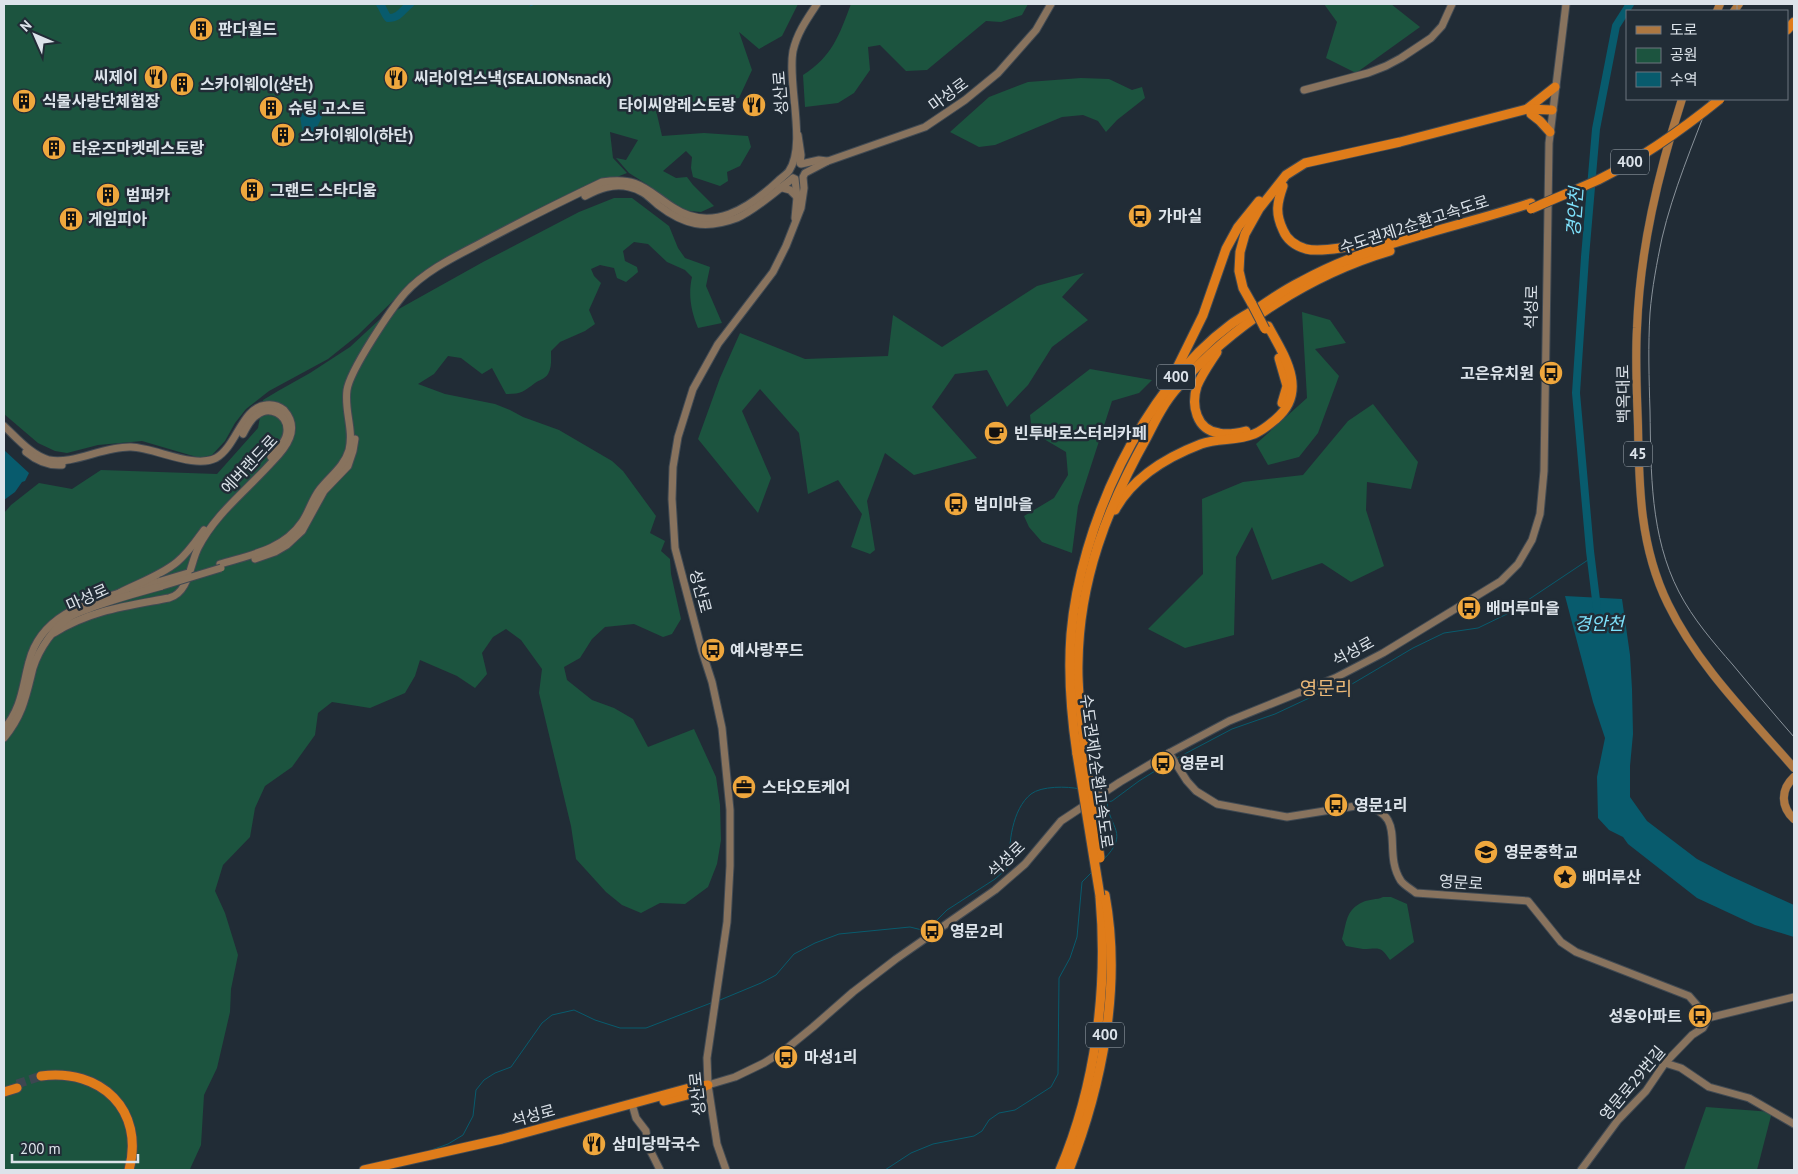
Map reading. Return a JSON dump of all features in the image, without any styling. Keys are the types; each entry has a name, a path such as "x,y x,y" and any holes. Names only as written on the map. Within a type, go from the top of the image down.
{"highway":[{"path":"1253,303 1243,265 1246,244 1259,219 1289,177 1307,169 1529,112 1555,87"},
{"name":"수도권제2순환고속도로","path":"1060,1170 1070,1146 1082,1105 1098,1025 1103,968 1102,896 1081,754 1071,701 1070,656 1075,608 1086,558 1099,516 1123,463 1153,409 1171,382 1230,325 1302,280 1379,248 1531,206 1634,154 1713,100"},
{"name":"수도권제2순환고속도로","path":"1081,754 1079,645 1091,567 1101,531 1124,477 1168,398 1192,371 1224,342 1272,306 1316,281 1384,252 1531,206 1598,180 1681,129 1719,100"},
{"path":"1171,382 1203,315 1226,249 1238,227 1269,191 1286,175 1305,163 1529,112 1552,110"},
{"path":"1529,112 1550,132"},
{"path":"1101,531 1108,524 1128,489 1160,464 1204,443 1233,440 1255,434 1281,414 1290,401 1293,388 1290,370 1243,288 1239,271 1240,252 1245,234 1259,209 1286,175"},
{"path":"1282,186 1277,203 1278,218 1285,234 1294,245 1307,249 1326,250 1462,224"},
{"path":"1224,342 1196,388 1194,402 1196,418 1207,428 1217,433 1255,430 1277,413 1284,400 1287,386 1282,364 1266,327"},
{"name":"수도권제2순환고속도로","path":"1069,1170 1096,1088 1107,1020 1110,949 1109,917 1102,896"},
{"path":"124,1170 128,1141 124,1127 113,1105 93,1088 84,1084 42,1079 55,1074 88,1080 102,1088 114,1099 125,1113 131,1128 133,1155 129,1170"},
{"name":"석성로","path":"383,1170 506,1143 693,1087 708,1085"},
{"path":"4,1088 17,1086 4,1092"},
{"name":"석성로","path":"364,1170 502,1139 633,1106"}],"main road":[{"name":"백옥대로","path":"1682,100 1654,195 1639,295 1636,361 1639,490 1644,529 1648,550 1660,585 1684,635 1711,671 1794,767"},
{"path":"1675,121 1686,100"},
{"path":"1794,777 1786,787 1784,800 1786,808 1794,819"}],"street":[{"name":"성산로","path":"796,128 791,72 793,50 800,29 817,4"},
{"name":"마성로","path":"818,163 925,127 965,100 998,73 1036,30 1051,4"},
{"path":"1304,90 1368,73 1401,58 1431,38 1442,26 1452,4"},
{"name":"석성로","path":"708,1085 735,1077 757,1067 786,1049 853,992 896,959 995,890 1026,864 1062,821 1090,802 1230,721 1335,678 1383,653 1501,581 1518,564 1532,540 1540,514 1544,471 1550,132 1566,4"},
{"path":"790,168 796,139 796,128"},
{"path":"794,228 799,176 804,168 801,164 801,149 796,128"},
{"path":"777,186 788,163 796,139"},
{"path":"801,149 818,163"},
{"path":"777,186 790,168 797,163 818,163"},
{"path":"162,583 220,566 273,547 290,536 303,520 320,489 343,464 348,452 352,436 347,389 356,368 394,307 414,285 450,260 517,223 602,182 616,180 642,185 683,214 695,218 708,219 737,212 777,186 799,176 818,163"},
{"path":"794,228 801,208 804,188 818,163"},
{"path":"790,168 799,176 804,188"},
{"path":"777,186 790,190 797,197"},
{"name":"성산로","path":"726,1170 717,1144 708,1085 707,1058 727,922 730,810 722,728 712,682 675,548 672,499 673,467 678,438 693,389 718,344 773,272 794,228"},
{"name":"에버랜드로","path":"4,426 45,459 69,460 105,450 127,447 148,449 201,462 210,460 225,452 249,414 260,406 269,404 280,407 291,423 291,436 282,451 230,505 206,534 197,550 183,589 178,595 100,612 73,622 54,633"},
{"name":"에버랜드로","path":"4,432 33,457 51,465 66,464 128,450 204,466 215,463 229,454 252,419 259,413 273,410 282,416 287,431 281,444 271,457 226,502 186,553 164,571 119,593"},
{"name":"마성로","path":"4,738 23,709 36,660 43,646 62,623 77,614 162,583"},
{"name":"마성로","path":"4,729 18,707 31,654 45,631 61,615 72,609 119,593 162,583"},
{"name":"영문로","path":"1170,755 1187,782 1217,804 1251,812 1287,817 1362,804 1374,807 1385,814 1391,826 1394,864 1401,882 1416,893 1528,901 1561,942 1576,952 1689,996 1708,1018"},
{"path":"1708,1018 1794,997"},
{"name":"영문로29번길","path":"1581,1170 1618,1120 1646,1092 1665,1063 1692,1035 1704,1028 1708,1018"},
{"path":"1665,1063 1681,1068 1709,1087 1749,1098 1794,1124"},
{"path":"633,1106 636,1118 646,1131 648,1146 660,1170"}],"green space":[{"path":"4,4 798,4 782,36 759,49 739,32 752,70 739,98 655,106 662,136 704,133 748,136 751,147 740,166 727,172 728,181 720,186 693,177 691,168 692,157 686,151 663,171 676,178 687,177 714,206 701,212 680,210 629,173 616,158 626,160 638,140 610,132 613,158 627,173 556,201 449,258 402,292 358,335 328,359 269,391 246,409 235,423 225,441 212,455 200,458 142,441 98,445 67,453 55,451 38,443 4,414"},
{"path":"851,4 1028,4 1022,15 1001,22 986,21 927,70 906,71 880,45 868,47 870,70 854,93 838,103 805,107 803,75 821,60 834,44"},
{"path":"1324,4 1391,4 1420,27 1356,73 1326,58 1337,22"},
{"path":"1081,78 1109,79 1132,90 1142,87 1145,98 1117,120 1106,132 1098,121 1083,115 1062,117 995,145 979,147 950,132 989,97 1028,82"},
{"path":"614,198 632,198 669,226 678,248 685,258 710,267 706,286 722,323 698,328 691,303 692,277 685,270 667,262 648,244 634,242 623,251 625,261 637,267 638,272 626,282 617,278 614,268 600,265 591,269 594,276 601,283 589,310 595,324 585,331 560,342 551,351 551,363 548,374 528,389 515,394 506,394 492,368 482,374 461,358 448,356 434,374 418,384 445,394 495,404 523,417 559,430 612,461 623,471 656,516 650,533 665,541 661,551 670,559 671,574 681,619 672,634 663,637 634,624 605,627 592,639 580,658 564,667 567,680 592,700 614,708 633,719 648,747 694,729 716,777 720,805 721,840 717,864 708,887 685,904 660,903 641,913 622,905 606,892 576,859 571,826 539,693 542,669 521,640 506,629 493,637 482,653 487,674 475,688 457,676 420,660 415,676 405,693 370,708 332,702 318,713 315,735 292,767 265,786 255,808 250,837 223,865 215,891 225,913 238,955 231,989 230,1012 217,1068 204,1095 201,1145 190,1169 4,1170 4,513 11,505 39,483 72,489 101,470 217,474 258,428 263,400 350,347 379,320 483,262 579,212"},
{"path":"1084,273 1062,297 1088,320 1052,347 1028,385 1007,407 987,370 955,374 932,407 977,458 914,475 885,453 867,501 875,550 870,554 851,547 862,514 838,480 808,494 799,433 760,389 742,411 771,478 758,513 698,439 720,378 740,333 805,359 888,356 893,315 942,347 1037,286"},
{"path":"1302,312 1330,320 1346,343 1315,349 1339,376 1318,433 1299,457 1268,465 1256,444 1307,398"},
{"path":"1090,369 1152,380 1139,393 1112,401 1078,506 1072,553 1042,542 1029,527 1024,516 1054,498 1068,475 1066,452 1032,432 1030,415"},
{"path":"1373,404 1418,462 1411,489 1367,482 1366,510 1384,566 1351,582 1322,563 1272,580 1252,527 1236,557 1234,635 1185,648 1148,629 1203,574 1202,499 1243,482 1303,475 1348,421"},
{"path":"1391,897 1407,904 1414,942 1390,960 1379,949 1346,946 1342,939 1348,918 1353,909 1365,901"},
{"path":"1706,1107 1772,1112 1757,1170 1684,1170"}],"water":[{"path":"308,107 315,107 322,117 314,133 307,134 302,129 300,116"},
{"path":"4,450 29,473 25,481 22,482 15,492 4,500"},
{"name":"경안천","path":"1565,596 1622,599 1630,655 1632,689 1633,734 1630,797 1647,821 1697,859 1794,905 1794,937 1755,925 1697,898 1628,844 1623,837 1609,830 1598,818 1597,777 1605,738 1593,702"}],"waterway":[{"path":"380,4 388,18 398,15 410,4"},
{"path":"530,6 535,4"},
{"name":"경안천","path":"1626,10 1630,4"},
{"name":"경안천","path":"1597,608 1576,393 1596,129 1616,26 1626,10"},
{"path":"1177,758 1232,729 1275,714 1322,692 1352,684 1413,648 1444,633 1478,628 1507,614 1591,558"},
{"path":"1101,799 1107,802 1112,801 1171,761"},
{"path":"720,1000 776,975 794,954 815,943 839,934 910,927 922,930 932,925 947,910 995,879 1010,866 1011,838 1015,818 1019,809 1031,794 1041,789 1054,787 1080,789"},
{"path":"1104,859 1116,843 1117,836 1107,802"},
{"path":"885,1170 911,1153 933,1144 974,1136 982,1131 989,1120 999,1113 1015,1110 1051,1087 1058,1074 1059,978 1070,958 1077,937 1082,882 1093,871"},
{"path":"426,1152 448,1144 463,1135 473,1116 476,1090 484,1080 495,1073 511,1067 542,1023 552,1015 574,1010 595,1020 620,1028 646,1028 711,1003"}],"tunnel":[{"path":"17,1084 41,1076"}],"tram line":[{"path":"1737,4 1737,10"},
{"path":"1710,100 1672,203 1662,238 1652,294 1649,325 1651,457 1657,526 1669,571 1679,592 1697,621 1794,737"}],"place":[{"name":"판다월드","path":"201,29"},
{"name":"씨제이","path":"156,77"},
{"name":"씨라이언스낵(SEALIONsnack)","path":"396,78"},
{"name":"스카이웨이(상단)","path":"182,84"},
{"name":"식물사랑단체험장","path":"24,101"},
{"name":"타이씨암레스토랑","path":"754,105"},
{"name":"슈팅 고스트","path":"271,108"},
{"name":"스카이웨이(하단)","path":"283,135"},
{"name":"타운즈마켓레스토랑","path":"54,148"},
{"name":"그랜드 스타디움","path":"252,190"},
{"name":"범퍼카","path":"108,195"},
{"name":"가마실","path":"1140,216"},
{"name":"게임피아","path":"71,219"},
{"name":"고은유치원","path":"1551,373"},
{"name":"빈투바로스터리카페","path":"996,433"},
{"name":"법미마을","path":"956,504"},
{"name":"배머루마을","path":"1469,608"},
{"name":"예사랑푸드","path":"713,650"},
{"name":"영문리","path":"1163,763"},
{"name":"스타오토케어","path":"744,787"},
{"name":"영문1리","path":"1336,805"},
{"name":"영문중학교","path":"1486,852"},
{"name":"배머루산","path":"1565,877"},
{"name":"영문2리","path":"932,931"},
{"name":"성웅아파트","path":"1700,1016"},
{"name":"마성1리","path":"786,1057"},
{"name":"삼미당막국수","path":"594,1144"}],"district":[{"name":"영문리","path":"1326,688"}]}
